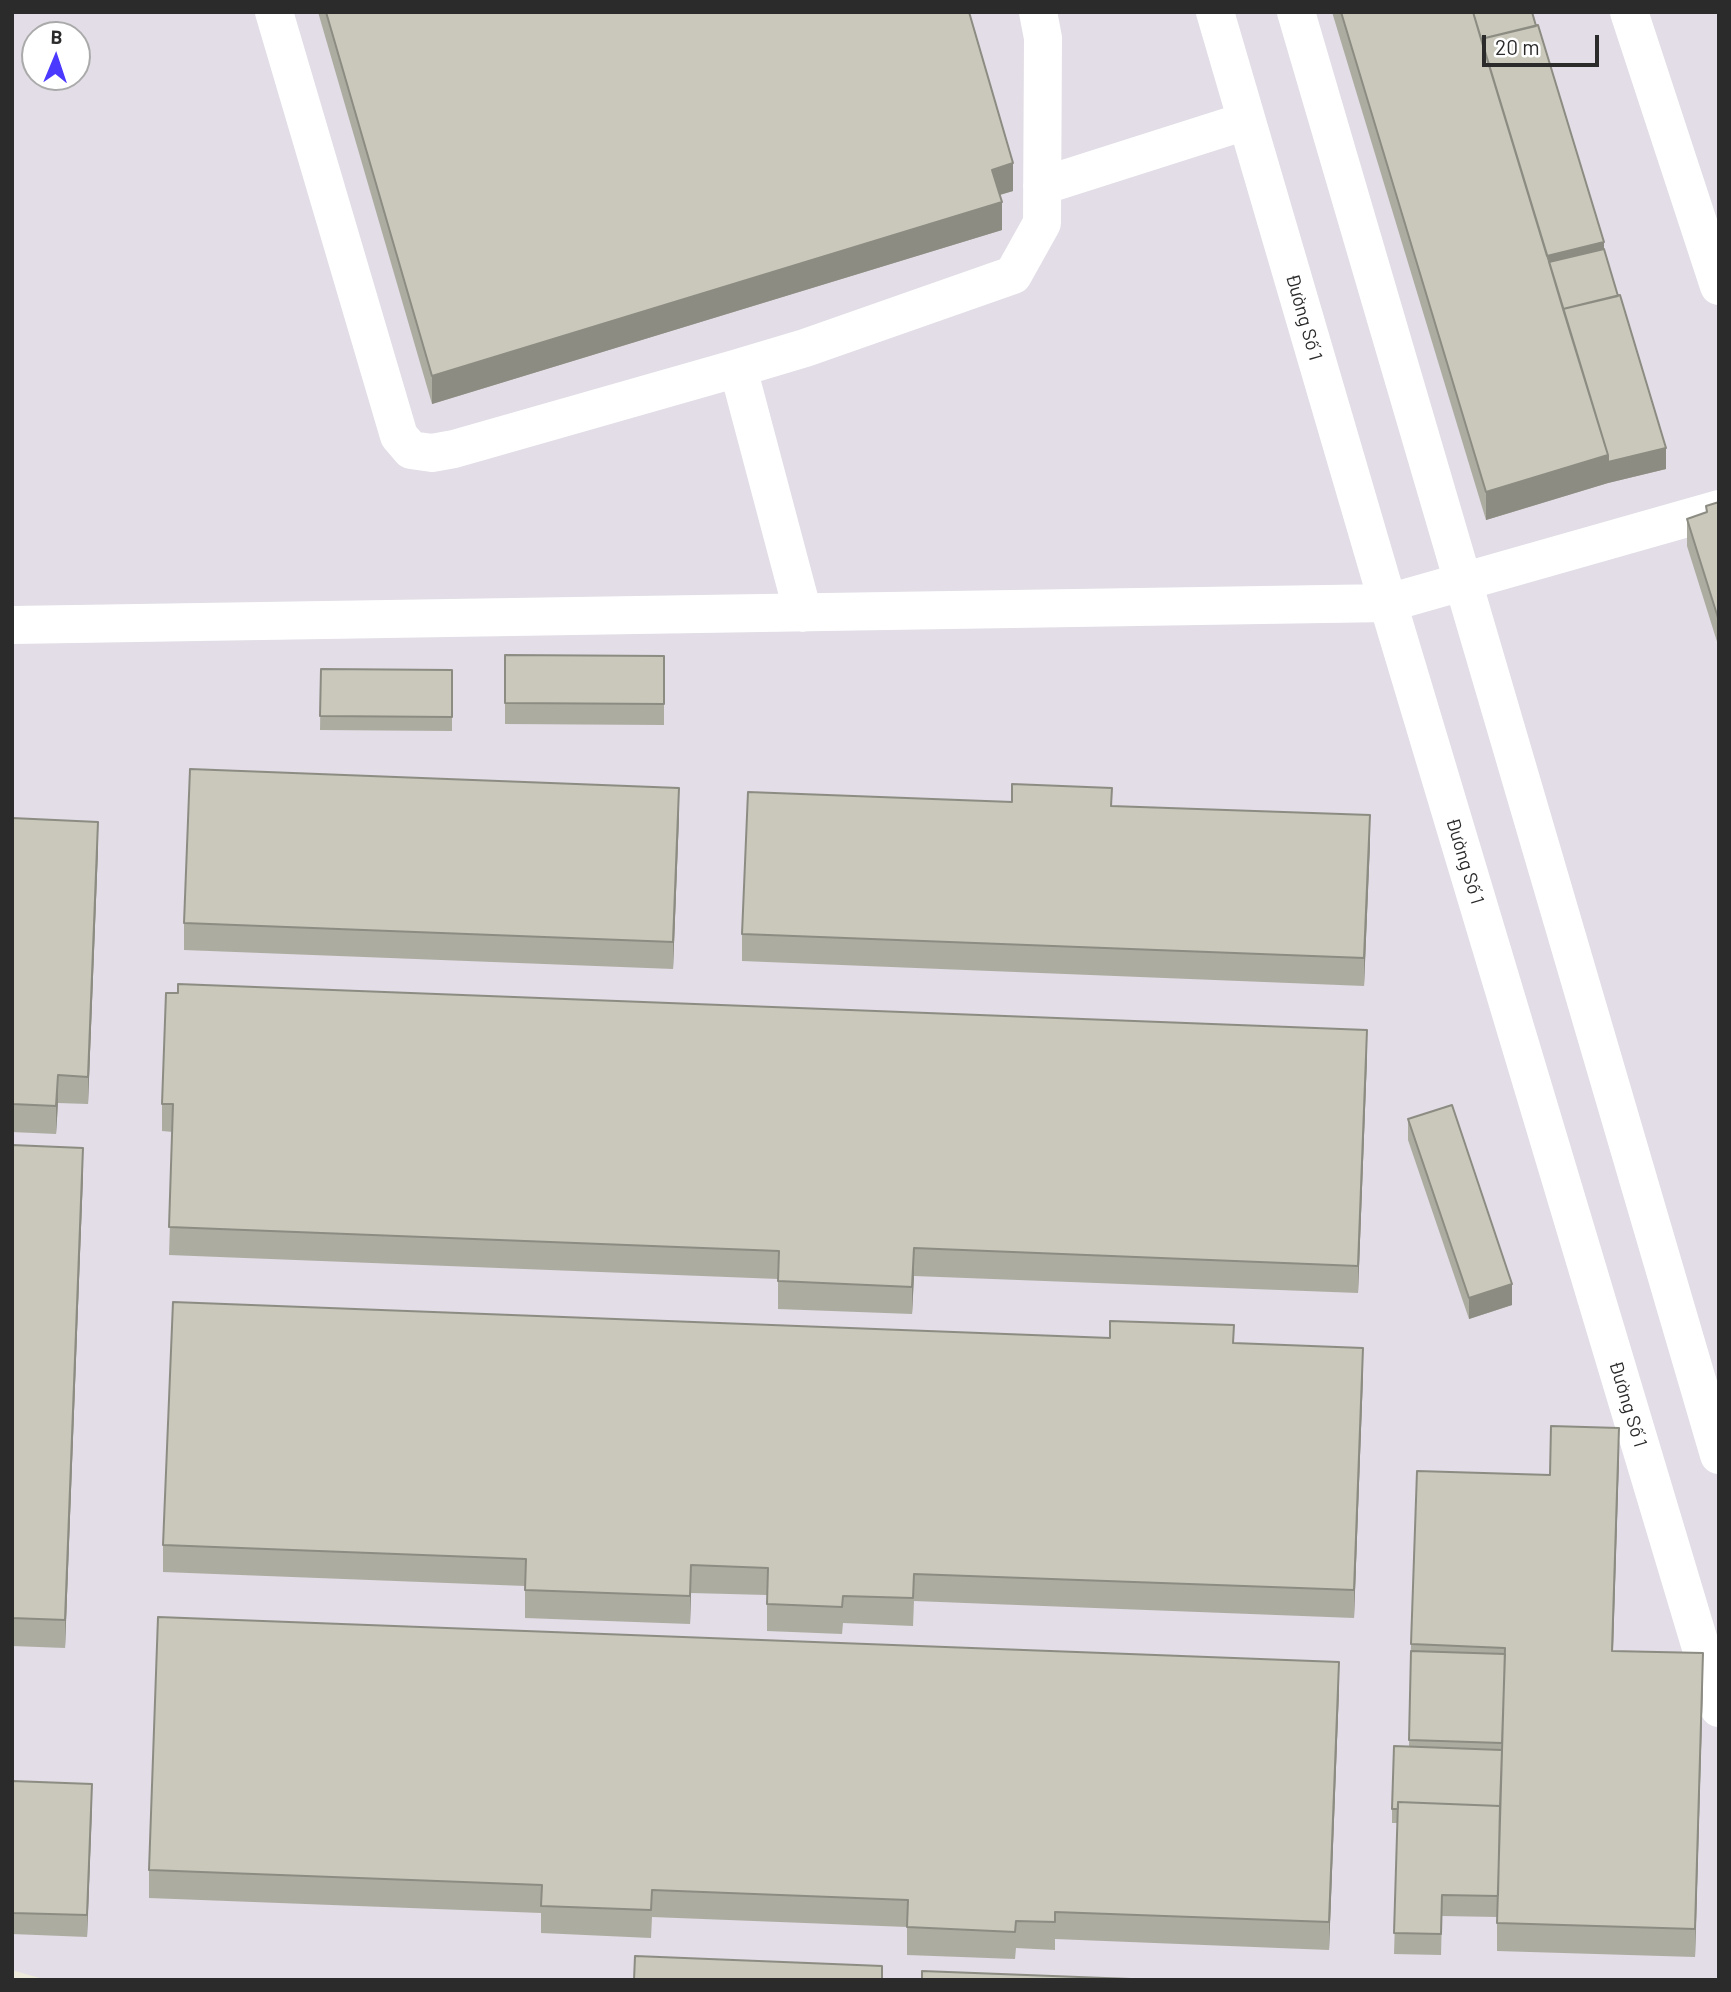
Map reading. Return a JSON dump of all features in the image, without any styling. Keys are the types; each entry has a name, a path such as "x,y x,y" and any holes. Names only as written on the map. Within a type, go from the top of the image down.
{"lane":[{"path":"274,12 399,436 411,450 432,453 454,449 805,348 1013,275 1042,223 1043,38 1038,12"},
{"name":"Đường Số 1","path":"1215,12 1388,603 1719,1708"},
{"path":"1296,12 1719,1455"},
{"path":"1629,12 1719,286"},
{"path":"1042,186 1247,121"},
{"path":"738,368 803,613"},
{"path":"12,625 1388,603 1719,509"}],"shaded area":[{"path":"12,12 1719,12 1719,1980 47,1980 12,1970"}],"building":[{"path":"326,12 969,12 1013,163 992,170 1002,202 432,376"},
{"path":"1341,12 1473,12 1608,455 1486,492"},
{"path":"1473,12 1532,12 1536,26 1481,39"},
{"path":"1538,25 1604,242 1547,256 1481,39"},
{"path":"1604,249 1618,296 1563,309 1549,262"},
{"path":"1620,295 1666,448 1608,462 1563,309"},
{"path":"1719,502 1719,621 1687,519 1707,512 1706,506"},
{"path":"505,655 664,656 664,704 505,703"},
{"path":"321,669 452,670 452,717 320,716"},
{"path":"190,769 679,788 673,942 184,923"},
{"path":"1012,784 1112,788 1111,806 1370,815 1364,958 742,934 748,792 1012,802"},
{"path":"12,818 98,822 88,1077 58,1075 56,1106 12,1104"},
{"path":"178,984 1367,1030 1358,1266 914,1248 912,1287 778,1281 779,1251 169,1227 173,1104 162,1104 166,993 178,993"},
{"path":"1452,1105 1512,1284 1469,1298 1408,1119"},
{"path":"12,1145 83,1148 65,1620 12,1618"},
{"path":"173,1302 1110,1338 1110,1321 1234,1325 1233,1343 1363,1348 1354,1590 914,1574 913,1598 843,1596 842,1607 767,1604 768,1568 691,1565 690,1596 525,1590 526,1559 163,1545"},
{"path":"1551,1426 1619,1428 1612,1651 1703,1653 1695,1929 1497,1923 1505,1648 1411,1644 1417,1471 1550,1475"},
{"path":"158,1617 1339,1662 1329,1922 1055,1912 1055,1922 1016,1921 1015,1932 907,1927 908,1900 652,1890 651,1910 541,1906 542,1885 149,1870"},
{"path":"1411,1651 1505,1654 1502,1743 1409,1740"},
{"path":"1394,1746 1502,1750 1500,1806 1398,1802 1398,1809 1392,1809"},
{"path":"12,1781 92,1784 87,1915 12,1913"},
{"path":"1398,1802 1500,1806 1498,1896 1442,1895 1441,1934 1394,1933"},
{"path":"635,1956 882,1966 882,1980 634,1980"},
{"path":"922,1971 1157,1980 922,1980"}]}
